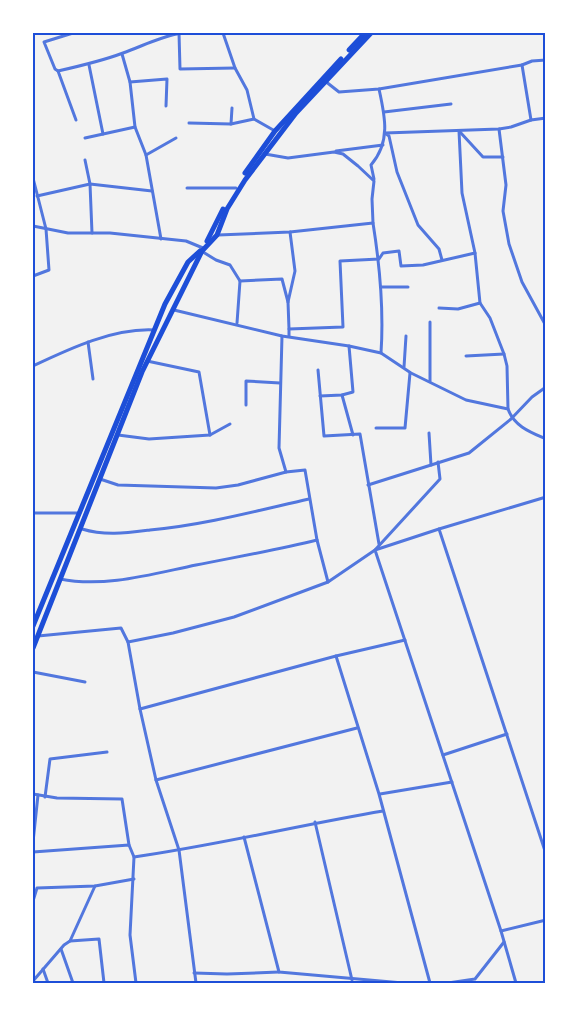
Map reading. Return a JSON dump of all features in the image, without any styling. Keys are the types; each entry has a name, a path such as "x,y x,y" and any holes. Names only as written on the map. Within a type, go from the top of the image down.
{"main road":[{"path":"33,648 147,361 202,250 236,188 275,131 365,33"},
{"path":"33,626 165,304 188,262 217,235 226,209 296,113 371,33"}],"street":[{"path":"73,33 44,42 58,71 76,120"},
{"path":"58,71 122,54 165,36 180,33 180,69 235,68"},
{"path":"224,33 235,68 248,90 254,119"},
{"path":"122,54 130,82 135,127 146,155 161,239"},
{"path":"325,81 339,92 379,89 546,60"},
{"path":"89,64 103,134"},
{"path":"522,65 531,120"},
{"path":"130,82 167,80 166,106"},
{"path":"379,89 384,112 385,133 378,157 371,165 374,181 373,223 379,259 384,319 381,353"},
{"path":"384,112 451,104"},
{"path":"231,124 232,108"},
{"path":"385,133 500,129 546,118"},
{"path":"189,123 231,124 254,119 275,131"},
{"path":"85,138 135,127"},
{"path":"500,129 506,185 502,211 509,244 522,282 546,326"},
{"path":"459,131 483,157 504,157"},
{"path":"459,131 462,193 475,253 480,303 490,318 504,354 507,366 508,409 511,419 526,431 546,440"},
{"path":"385,133 389,136 397,172 417,225 439,249 442,260"},
{"path":"146,155 176,138"},
{"path":"265,154 288,158 383,145"},
{"path":"334,152 343,154 374,181"},
{"path":"86,160 90,184 92,233"},
{"path":"33,178 46,229 49,270 33,276"},
{"path":"37,196 90,184 152,191"},
{"path":"187,188 236,188"},
{"path":"217,235 290,232 373,223"},
{"path":"33,226 68,233 110,233 186,241 216,260 231,265 240,281 237,324"},
{"path":"288,302 295,271 290,232"},
{"path":"379,259 383,253 399,251 401,266 423,265 475,253"},
{"path":"289,328 344,327 340,261 379,259"},
{"path":"240,281 282,279 288,302 289,336"},
{"path":"381,287 408,287"},
{"path":"439,308 458,309 480,303"},
{"path":"172,309 282,336 381,353 466,400 508,409"},
{"path":"430,322 430,381"},
{"path":"33,366 88,342 120,333 154,330"},
{"path":"282,336 279,448 286,472"},
{"path":"404,367 406,336"},
{"path":"88,342 93,380"},
{"path":"320,396 353,392 349,346"},
{"path":"466,356 504,354"},
{"path":"147,361 199,372 210,435"},
{"path":"318,370 324,436 360,434 379,544"},
{"path":"376,428 405,428 410,371"},
{"path":"246,405 246,381 280,383"},
{"path":"368,484 469,453 511,419 532,396 546,387"},
{"path":"342,395 353,435"},
{"path":"117,435 149,439 210,435 230,424"},
{"path":"429,433 430,465"},
{"path":"375,550 440,479 438,462"},
{"path":"100,479 118,485 216,488 304,470 317,540 328,582"},
{"path":"128,642 234,617 328,582 375,550 546,497"},
{"path":"82,529 98,534 112,534 186,527 309,499"},
{"path":"33,513 79,513"},
{"path":"439,529 546,854"},
{"path":"60,579 79,583 138,578 317,540"},
{"path":"375,550 501,931 516,983"},
{"path":"38,636 121,628 128,642 156,780 178,850 196,983"},
{"path":"140,709 336,656 405,640"},
{"path":"336,656 379,794 430,983"},
{"path":"33,672 85,682"},
{"path":"156,780 357,728"},
{"path":"443,755 507,734"},
{"path":"45,797 50,759 107,752"},
{"path":"379,794 452,782"},
{"path":"33,794 45,797 122,799 129,844 134,857 130,935 136,983"},
{"path":"33,843 38,795"},
{"path":"134,857 383,811"},
{"path":"315,822 352,980"},
{"path":"244,837 279,972"},
{"path":"33,852 129,844"},
{"path":"33,901 38,888 95,886 134,879"},
{"path":"33,981 70,941 95,886"},
{"path":"501,931 546,920"},
{"path":"70,941 99,939 104,983"},
{"path":"448,983 475,980 504,942"},
{"path":"61,949 73,983"},
{"path":"43,969 48,983"},
{"path":"194,973 279,972 403,983"}]}
